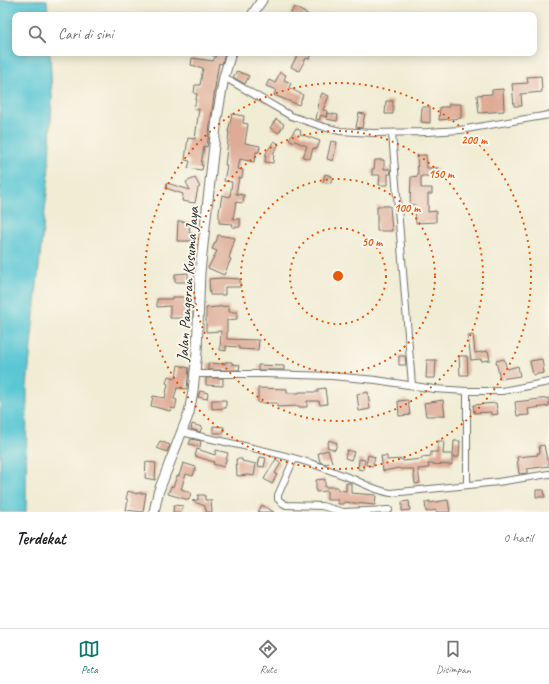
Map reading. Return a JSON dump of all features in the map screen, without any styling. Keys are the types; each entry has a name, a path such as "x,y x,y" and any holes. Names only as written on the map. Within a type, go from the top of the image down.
{"street":[{"path":"254,12 262,0"},
{"name":"Jalan Pangeran Kusuma Jaya","path":"154,512 158,493 189,413 195,374 201,265 217,118 224,77 230,56"},
{"path":"224,77 284,112 304,121 340,130 392,133 460,130 549,115"},
{"path":"392,133 412,385"},
{"path":"195,374 332,376 376,380 434,389 467,391 502,391 549,382"},
{"path":"467,391 467,485"},
{"path":"182,432 294,458 329,470 378,490 391,493 498,482 549,474"},
{"path":"294,458 278,495 278,499 286,505 322,506 343,512 389,510"}],"water":[{"path":"0,0 47,0 48,12 12,12 12,56 50,56 52,97 48,183 27,387 26,512 0,512"}],"building":[{"path":"294,7 303,12 292,12"},
{"path":"216,56 224,56 222,64 219,63 207,147 204,146 201,165 203,165 202,170 188,168 190,161 185,160 188,138 195,139 199,109 194,109 197,94 194,93 195,85 200,85 203,68 191,65 192,58 213,61"},
{"path":"297,56 310,56 309,59 306,58 299,71 291,67"},
{"path":"237,71 249,76 245,84 233,77"},
{"path":"280,72 286,75 284,80 291,83 289,88 303,95 299,105 274,95 276,90 266,86 269,80 275,83"},
{"path":"541,76 542,92 521,94 522,106 514,106 512,84 528,83 527,77"},
{"path":"503,89 504,111 479,113 477,95 492,94 492,90"},
{"path":"322,93 329,96 323,110 327,111 326,117 321,115 319,120 316,119 318,103"},
{"path":"386,101 393,101 393,114 385,114"},
{"path":"449,104 461,104 461,118 439,120 440,107 449,107"},
{"path":"422,107 430,107 430,123 421,122"},
{"path":"327,113 338,115 337,121 326,119"},
{"path":"359,113 365,114 362,128 356,127"},
{"path":"232,114 244,116 243,123 248,124 245,143 260,146 259,152 256,152 254,162 240,159 238,169 243,170 242,178 239,178 236,194 244,195 243,203 236,202 233,219 240,219 240,227 232,227 233,224 219,223 222,195 230,197 232,182 224,181 227,165 225,165 228,132"},
{"path":"276,119 284,124 279,133 270,128"},
{"path":"296,128 301,131 300,134 320,141 317,149 313,148 310,159 303,157 307,146 289,139"},
{"path":"274,141 279,144 274,152 273,163 265,162 266,153"},
{"path":"331,141 337,142 333,161 327,159"},
{"path":"417,155 426,155 427,168 438,168 438,176 421,176 421,188 432,188 432,194 428,194 428,212 436,211 436,222 416,223 415,205 410,205 411,177 418,176"},
{"path":"375,160 384,160 384,169 390,169 391,174 388,174 388,185 379,185 380,175 372,175"},
{"path":"325,174 332,176 331,183 323,182"},
{"path":"195,178 200,187 198,188 195,203 182,201 183,194 166,188 167,183 190,190 186,182"},
{"path":"377,206 390,206 392,231 377,231"},
{"path":"178,221 190,222 189,233 192,233 192,241 177,241"},
{"path":"218,235 235,238 229,258 231,259 224,275 208,268 217,251 212,249"},
{"path":"188,273 188,282 175,282 175,274"},
{"path":"209,279 240,279 240,287 225,287 225,295 210,295"},
{"path":"172,297 184,297 184,306 191,306 192,318 170,318 170,306 157,307 157,299 172,299"},
{"path":"229,306 229,312 237,312 237,319 227,320 227,339 259,340 258,350 239,349 239,347 226,346 226,351 220,350 221,331 206,332 206,308"},
{"path":"473,335 475,353 488,351 490,360 471,360 468,336"},
{"path":"399,356 405,356 406,365 399,365"},
{"path":"459,356 467,356 468,375 460,375"},
{"path":"504,359 507,369 518,366 520,376 500,379 496,361"},
{"path":"542,359 544,373 533,375 530,361"},
{"path":"427,360 436,360 435,378 426,378"},
{"path":"225,362 232,362 232,364 240,365 239,370 208,370 208,363 225,364"},
{"path":"178,365 189,368 187,389 177,388 174,399 177,400 175,409 171,408 170,411 151,406 153,396 165,398 168,376 176,378"},
{"path":"258,365 284,366 284,370 258,370"},
{"path":"206,378 223,378 223,386 206,385"},
{"path":"258,388 287,389 287,393 299,393 318,392 318,389 325,388 327,404 320,405 319,401 307,401 307,407 277,407 277,403 258,403"},
{"path":"200,391 208,393 207,399 198,397"},
{"path":"368,392 370,409 359,411 357,394"},
{"path":"549,398 549,406 528,409 529,415 517,416 515,402"},
{"path":"212,400 226,400 226,408 212,409"},
{"path":"408,400 410,415 399,416 398,401"},
{"path":"443,400 445,416 426,416 424,403"},
{"path":"496,403 498,414 491,415 491,412 474,413 473,405"},
{"path":"192,424 202,427 200,432 191,429"},
{"path":"213,426 224,427 224,433 213,433"},
{"path":"191,439 201,441 200,447 189,444"},
{"path":"329,440 337,443 335,450 327,447"},
{"path":"160,441 170,445 167,452 157,448"},
{"path":"438,441 444,441 443,454 452,454 452,465 428,464 429,468 418,469 420,483 415,484 413,469 399,468 383,471 381,456 387,456 387,460 403,459 403,461 422,459 422,457 431,456 431,452 438,452"},
{"path":"454,441 460,441 459,457 453,457"},
{"path":"544,445 547,460 549,460 549,466 527,469 527,473 519,474 517,457 538,455 537,453 540,453 539,446"},
{"path":"197,449 215,455 216,450 228,453 224,467 195,456"},
{"path":"328,450 332,462 326,464 320,462 318,453"},
{"path":"347,450 354,452 351,460 345,458"},
{"path":"368,455 375,457 373,466 366,465"},
{"path":"260,457 266,458 264,467 258,466"},
{"path":"236,459 242,459 242,461 256,464 254,476 237,476"},
{"path":"276,459 281,463 275,473 277,474 272,484 264,479"},
{"path":"359,459 365,460 363,470 358,469"},
{"path":"146,462 156,463 155,480 145,478"},
{"path":"183,463 196,467 193,476 186,474 181,489 191,493 189,500 168,494 171,486 173,487 177,476 179,476"},
{"path":"325,479 325,487 338,487 338,490 346,491 346,483 351,483 351,493 376,495 375,505 344,502 344,504 338,504 338,500 327,500 327,491 316,492 316,480"},
{"path":"536,490 544,490 545,497 536,497"},
{"path":"128,491 137,494 146,493 143,512 126,510"},
{"path":"198,495 205,495 205,500 211,500 212,512 206,512 205,506 192,501 198,500"},
{"path":"448,500 450,512 436,512 436,510 426,512 425,502 430,501 430,503"},
{"path":"409,501 410,510 402,511 402,502"},
{"path":"174,505 183,506 182,512 173,512"},
{"path":"262,505 274,512 258,512"}]}
